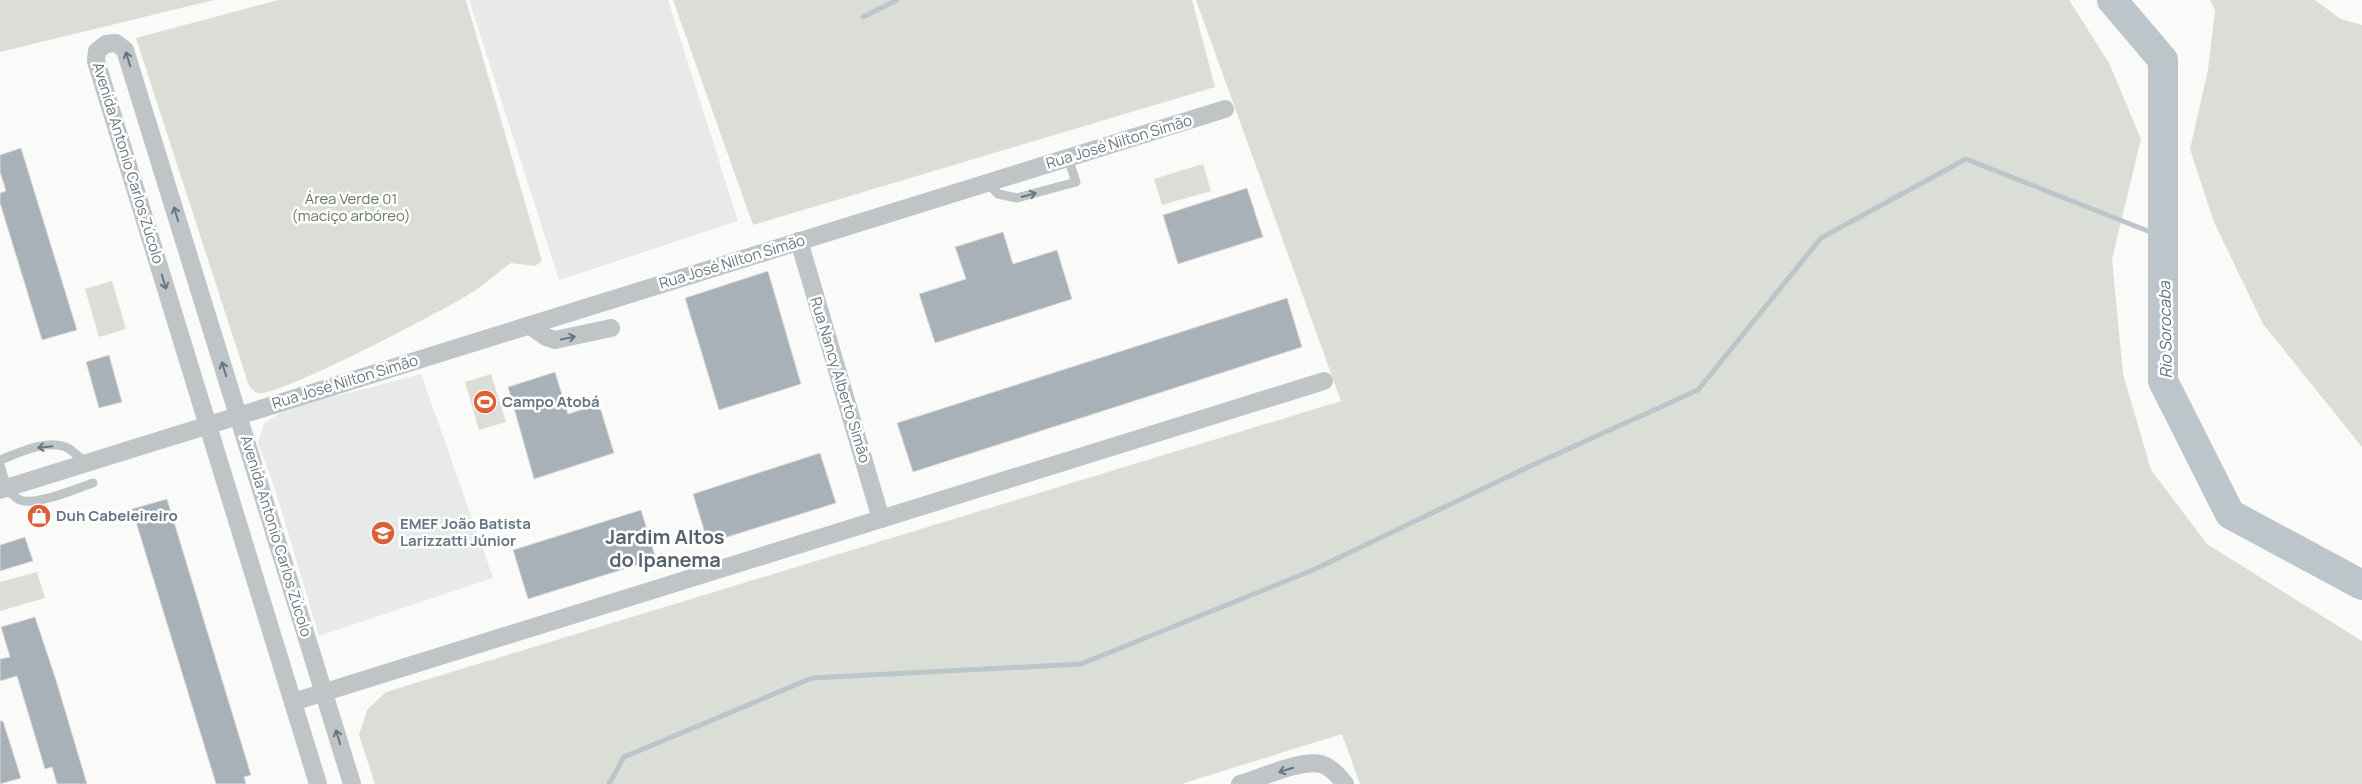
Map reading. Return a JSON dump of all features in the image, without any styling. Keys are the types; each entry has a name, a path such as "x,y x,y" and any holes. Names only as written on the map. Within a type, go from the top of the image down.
{"street":[{"name":"Avenida Antonio Carlos Zúcolo","path":"318,784 96,61 97,51 106,44 116,43 125,50 352,784"},
{"name":"Rua José Nilton Simão","path":"4,489 1225,109"},
{"name":"Rua Nancy Alberto Simão","path":"799,241 881,519"},
{"path":"530,325 546,337 555,340 611,328"},
{"path":"293,702 1324,381"},
{"path":"1240,784 1300,765 1321,764 1331,777 1345,784"}],"lane":[{"path":"987,183 998,194 1017,198 1076,182 1068,158"},
{"path":"0,460 42,446 60,446 68,448 86,463"},
{"path":"0,465 4,489 18,500 26,501 47,498 93,484"}],"shaded area":[{"path":"469,0 668,0 738,221 559,280"},
{"name":"EMEF João Batista Larizzatti Júnior","path":"421,374 493,578 319,636 275,489 258,443 264,423 282,412 327,397"}],"green space":[{"path":"0,0 214,0 0,52"},
{"name":"Área Verde 01 (maciço arbóreo)","path":"278,0 466,0 542,261 535,266 511,263 468,295 396,334 328,368 273,390 259,393 254,391 248,383 136,38"},
{"path":"673,0 1192,0 1215,87 753,225"},
{"path":"1196,0 2069,0 2109,63 2141,139 2112,259 2123,374 2151,470 2207,544 2362,641 2362,784 1360,784 1342,734 1181,784 375,784 359,735 367,710 386,692 1341,401"},
{"path":"2210,0 2315,0 2341,19 2362,25 2362,447 2263,324 2214,222 2190,149 2208,70 2215,10"},
{"path":"1203,164 1211,191 1162,205 1154,179"},
{"path":"112,281 126,329 99,337 85,289"},
{"name":"Campo Atobá","path":"491,374 506,422 479,430 465,382"},
{"path":"37,572 45,598 0,611 0,582"}],"building":[{"path":"21,148 77,330 42,340 0,203 0,193 6,191 0,172 0,155"},
{"path":"1247,188 1263,237 1178,264 1163,215"},
{"path":"1003,232 1013,264 1057,250 1072,299 935,343 919,294 966,279 955,247"},
{"path":"768,271 801,384 719,410 685,298"},
{"path":"1287,298 1302,347 913,472 897,423"},
{"path":"109,355 122,402 99,408 86,362"},
{"path":"555,372 568,414 599,404 614,453 534,479 508,387"},
{"path":"820,453 836,503 708,543 693,494"},
{"path":"167,499 251,775 244,777 246,784 216,784 132,509"},
{"path":"641,510 656,559 528,599 513,550"},
{"path":"25,537 33,561 0,571 0,545"},
{"path":"35,617 87,784 57,784 52,767 45,769 17,676 0,681 0,659 10,657 1,627"},
{"path":"0,721 3,721 21,778 0,784"}],"waterway":[{"path":"863,17 897,0"},
{"name":"Rio Sorocaba","path":"2112,0 2163,60 2163,381 2230,514 2362,585"},
{"path":"609,784 624,757 812,678 1081,664 1313,570 1524,469 1698,390 1821,238 1966,159 2163,237"}],"place":[{"name":"Campo Atobá","path":"485,402"},
{"name":"Duh Cabeleireiro","path":"39,516"},
{"name":"EMEF João Batista Larizzatti Júnior","path":"383,533"}],"district":[{"name":"Jardim Altos do Ipanema","path":"665,548"}]}
